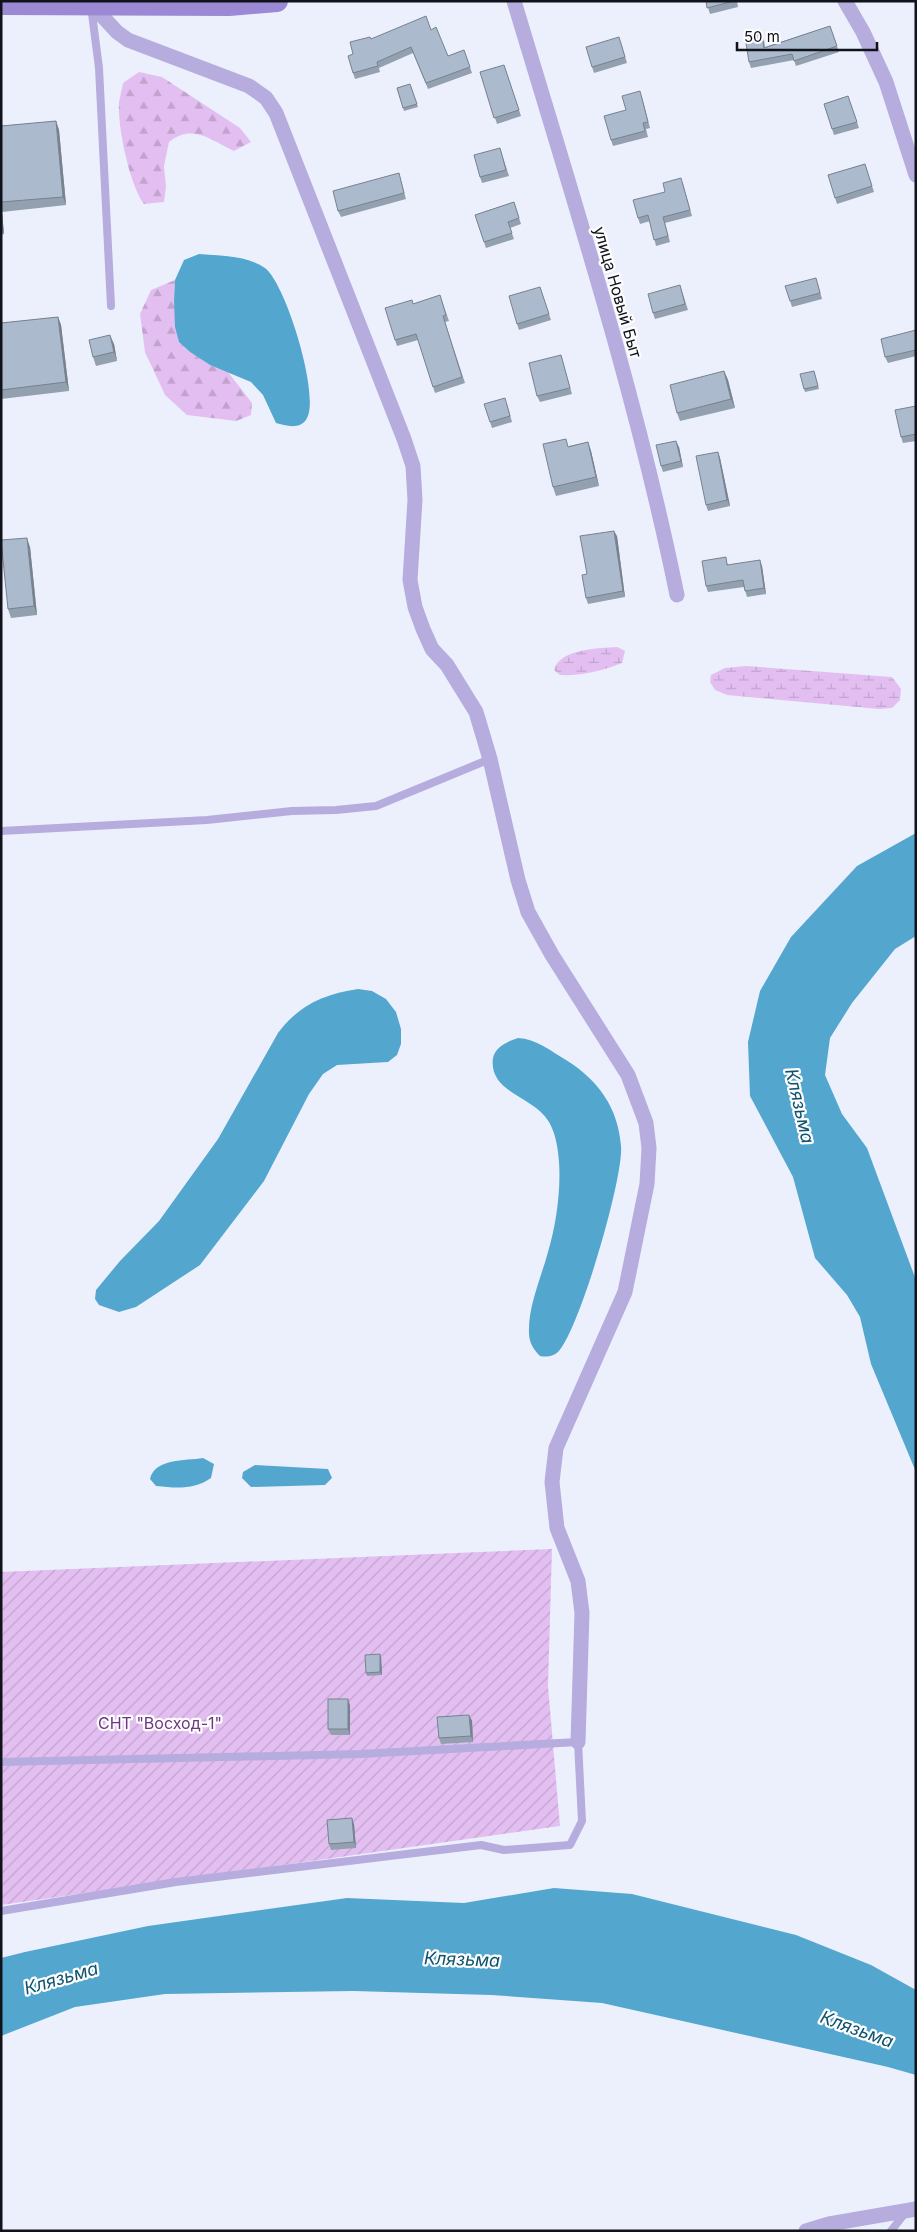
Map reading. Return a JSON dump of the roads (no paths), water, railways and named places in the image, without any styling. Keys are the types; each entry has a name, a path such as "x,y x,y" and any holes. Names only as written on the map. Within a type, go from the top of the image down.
{"main road":[{"path":"1,4 229,5 277,1"}],"street":[{"name":"улица Новый Быт","path":"514,1 589,252 658,501 677,595"},
{"path":"845,1 863,32 886,82 914,165"},
{"path":"91,4 117,32 128,40 249,86 266,98 276,113 413,466 415,500 410,580 415,607 432,649 448,665 476,712 490,759 518,880 528,912 552,955 628,1075 646,1123 649,1148 647,1184 625,1292 556,1448 552,1482 557,1528 578,1581 582,1613 578,1742"},
{"path":"806,2231 829,2224 912,2209"}],"lane":[{"path":"91,4 99,68 111,306"},
{"path":"1,831 207,820 292,811 376,806 490,759"},
{"path":"1,1762 360,1754 578,1742 582,1821 570,1845 504,1850 481,1845 176,1882 1,1911"},
{"path":"891,2231 912,2209"}],"water":[{"path":"199,254 242,258 265,268 273,278 291,316 305,365 310,406 307,418 301,424 293,426 276,423 263,395 251,382 210,365 179,342 175,327 175,280 184,260"},
{"name":"Клязьма","path":"916,833 916,936 895,949 852,1003 830,1038 825,1075 842,1114 867,1148 916,1280 916,1472 871,1364 860,1317 847,1295 815,1258 793,1177 750,1096 748,1042 760,991 791,937 857,866"},
{"path":"358,989 372,991 386,999 396,1012 401,1029 401,1044 397,1055 388,1062 337,1065 323,1074 309,1094 264,1181 200,1265 136,1307 119,1312 99,1305 95,1299 96,1290 120,1261 159,1221 218,1139 278,1033 286,1023 313,1002 334,994"},
{"path":"518,1038 537,1043 549,1049 588,1076 611,1107 616,1119 621,1146 620,1163 608,1219 588,1286 567,1338 558,1352 547,1356 540,1356 532,1346 529,1337 529,1323 556,1219 559,1196 559,1157 555,1137 549,1122 542,1113 505,1087 493,1070 493,1058 496,1051 506,1043"},
{"path":"203,1458 214,1464 211,1478 198,1485 178,1488 156,1486 150,1479 153,1472 164,1464 180,1460"},
{"path":"255,1465 328,1469 332,1478 325,1485 251,1487 242,1478 243,1472"},
{"name":"Клязьма","path":"554,1888 632,1894 796,1935 871,1965 916,1990 916,2075 888,2067 602,2003 491,1995 353,1991 165,1994 75,2007 1,2036 1,1958 148,1926 347,1898 464,1903"}],"park label":[{"name":"СНТ \"Восход-1\"","path":"160,1723"}]}
